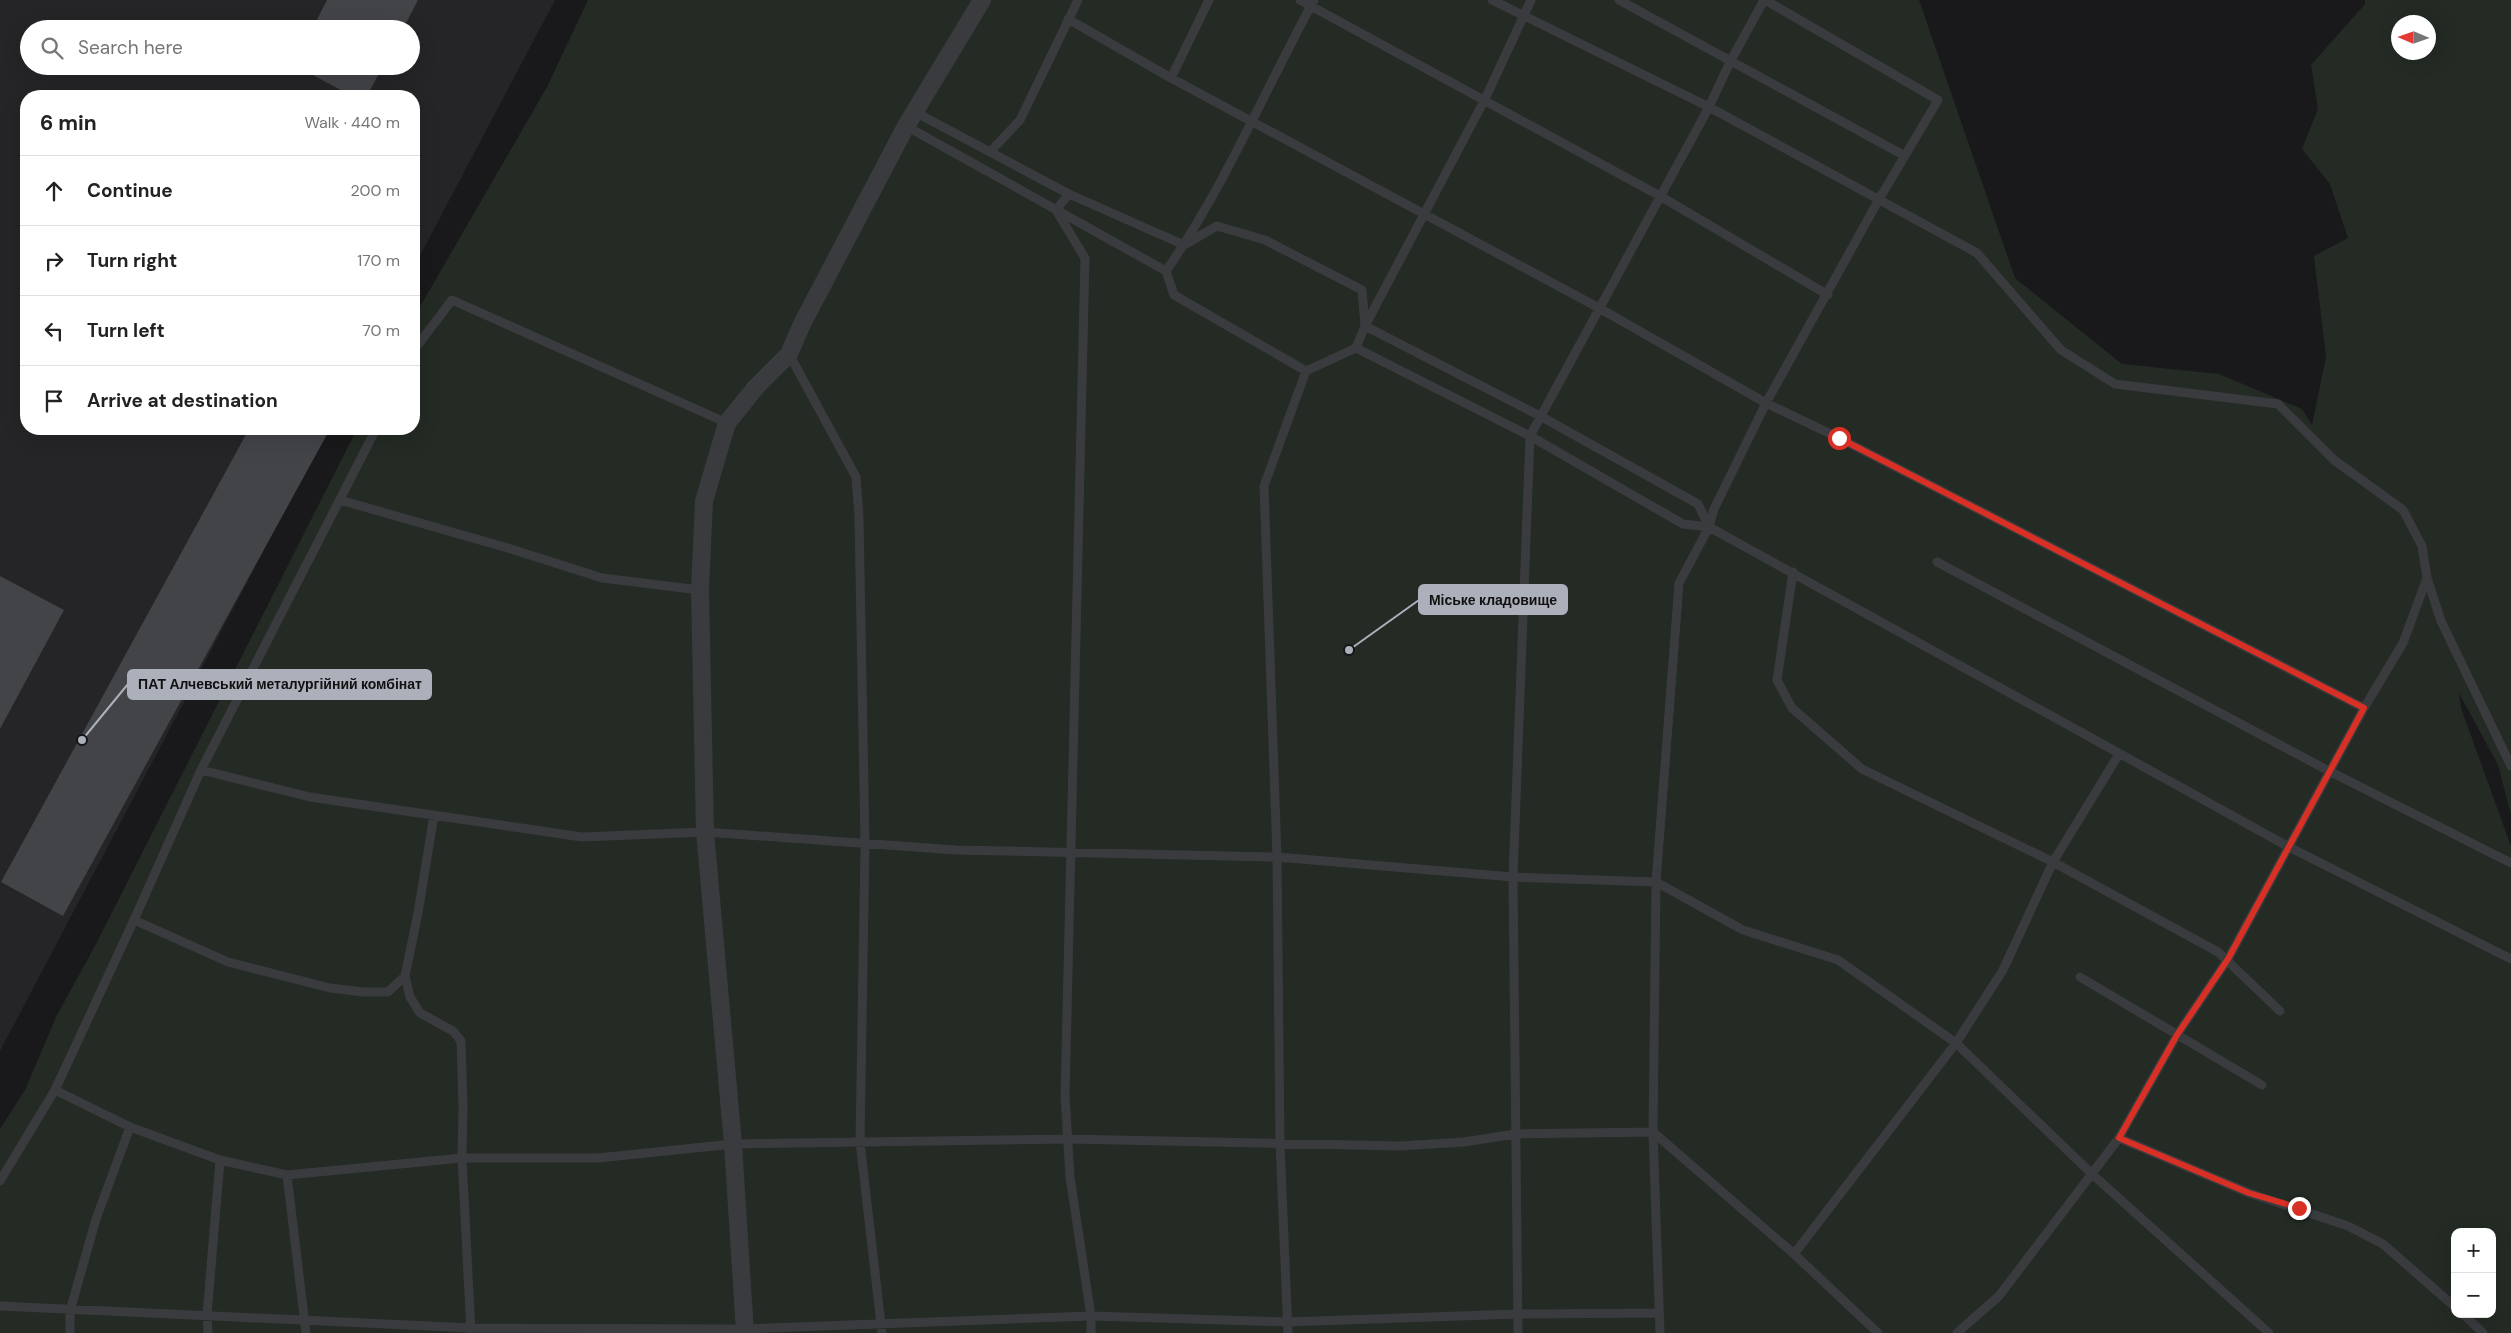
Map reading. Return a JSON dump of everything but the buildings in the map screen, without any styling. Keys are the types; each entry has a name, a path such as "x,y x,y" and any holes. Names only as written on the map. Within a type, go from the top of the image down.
{"street":[{"path":"745,1331 733,1144 705,832 700,590 704,500 727,423 756,387 789,354 802,324 911,119 982,0"}],"lane":[{"path":"990,152 1020,120 1078,0"},
{"path":"1171,78 1209,0"},
{"path":"1300,0 1312,3 1660,196 1828,295"},
{"path":"1492,0 1522,17 1709,107 1878,201 1977,253 2061,350 2115,384 2278,404 2334,460 2403,510 2422,546 2427,578 2441,621 2511,766"},
{"path":"1288,1333 1280,1144 1277,858 1264,486 1306,371 1356,348 1365,326 1485,99 1531,0"},
{"path":"1619,0 1905,156"},
{"path":"1518,1333 1513,877 1530,436 1542,417 1599,308 1709,107 1730,62 1765,0 1938,100 1878,201 1828,295 1766,403 1714,509 1709,527 1679,583 1656,882 1653,1132 1660,1333"},
{"path":"1166,271 1184,245 1253,122 1312,3"},
{"path":"1068,18 1171,78 1599,308 1766,403 1839,438 2364,708"},
{"path":"911,119 990,152 1069,194 1184,245"},
{"path":"911,119 1056,210 1166,271 1174,295 1306,371"},
{"path":"1056,210 1069,194"},
{"path":"1056,210 1085,258 1065,1096 1070,1177 1092,1333"},
{"path":"1184,245 1217,226 1265,240 1362,290 1365,326"},
{"path":"420,342 452,300 727,423"},
{"path":"1365,326 1542,417 1698,504 1709,527"},
{"path":"1356,348 1530,436 1683,524 1709,527 2289,847 2511,959"},
{"path":"789,354 856,477 859,517 865,844 860,1142 882,1329"},
{"path":"0,1181 55,1090 201,770 373,435"},
{"path":"340,500 510,548 602,578 700,590"},
{"path":"1937,562 2329,771 2511,863"},
{"path":"1793,572 1777,680 1792,708 1862,769 2053,862 2228,959 2280,1011"},
{"path":"1957,1333 1999,1296 2119,1138 2177,1035 2228,959 2329,771 2402,643 2427,578"},
{"path":"1794,1254 1956,1043 2002,970 2053,862 2120,754"},
{"path":"201,770 310,797 582,837 705,832 956,850 1277,858 1513,877 1656,882 1743,930 1838,960 1956,1043 2092,1174 2269,1333"},
{"path":"434,815 418,913 405,976 410,997 420,1013 453,1031 461,1041 462,1158 471,1330"},
{"path":"134,920 228,962 330,988 363,992 388,992 405,976"},
{"path":"2080,977 2262,1085"},
{"path":"55,1090 130,1128 220,1160 287,1175 462,1158 598,1158 733,1144 1068,1139 1400,1146 1464,1142 1515,1134 1653,1132 1794,1254 1878,1333"},
{"path":"70,1333 70,1311 96,1220 130,1128"},
{"path":"2119,1138 2249,1193 2299,1208 2357,1231 2383,1244 2451,1304"},
{"path":"208,1333 207,1315 220,1160"},
{"path":"287,1175 306,1333"},
{"path":"0,1306 70,1311 207,1315 471,1330 745,1331 882,1329 1091,1316 1287,1322 1517,1314 1659,1313"},
{"path":"2467,1318 2484,1333"}],"shaded area":[{"path":"0,0 555,0 420,256 420,90 20,90 20,435 325,435 0,1051"},
{"path":"588,0 1919,0 2015,278 2122,364 2219,374 2302,409 2312,425 2326,357 2314,256 2348,238 2330,184 2302,149 2318,109 2311,65 2365,4 2365,0 2511,0 2511,815 2498,765 2459,693 2461,708 2511,846 2511,1333 0,1333 0,1129 25,1090 57,1015 96,944 354,435 420,435 420,307 547,87"}],"place":[{"name":"Міське кладовище","path":"1349,650"},
{"name":"ПАТ Алчевський металургійний комбінат","path":"82,740"}],"route":[{"path":"1839,438 2364,708 2228,959 2177,1035 2119,1138 2134,1146 2249,1193 2299,1208"}]}
